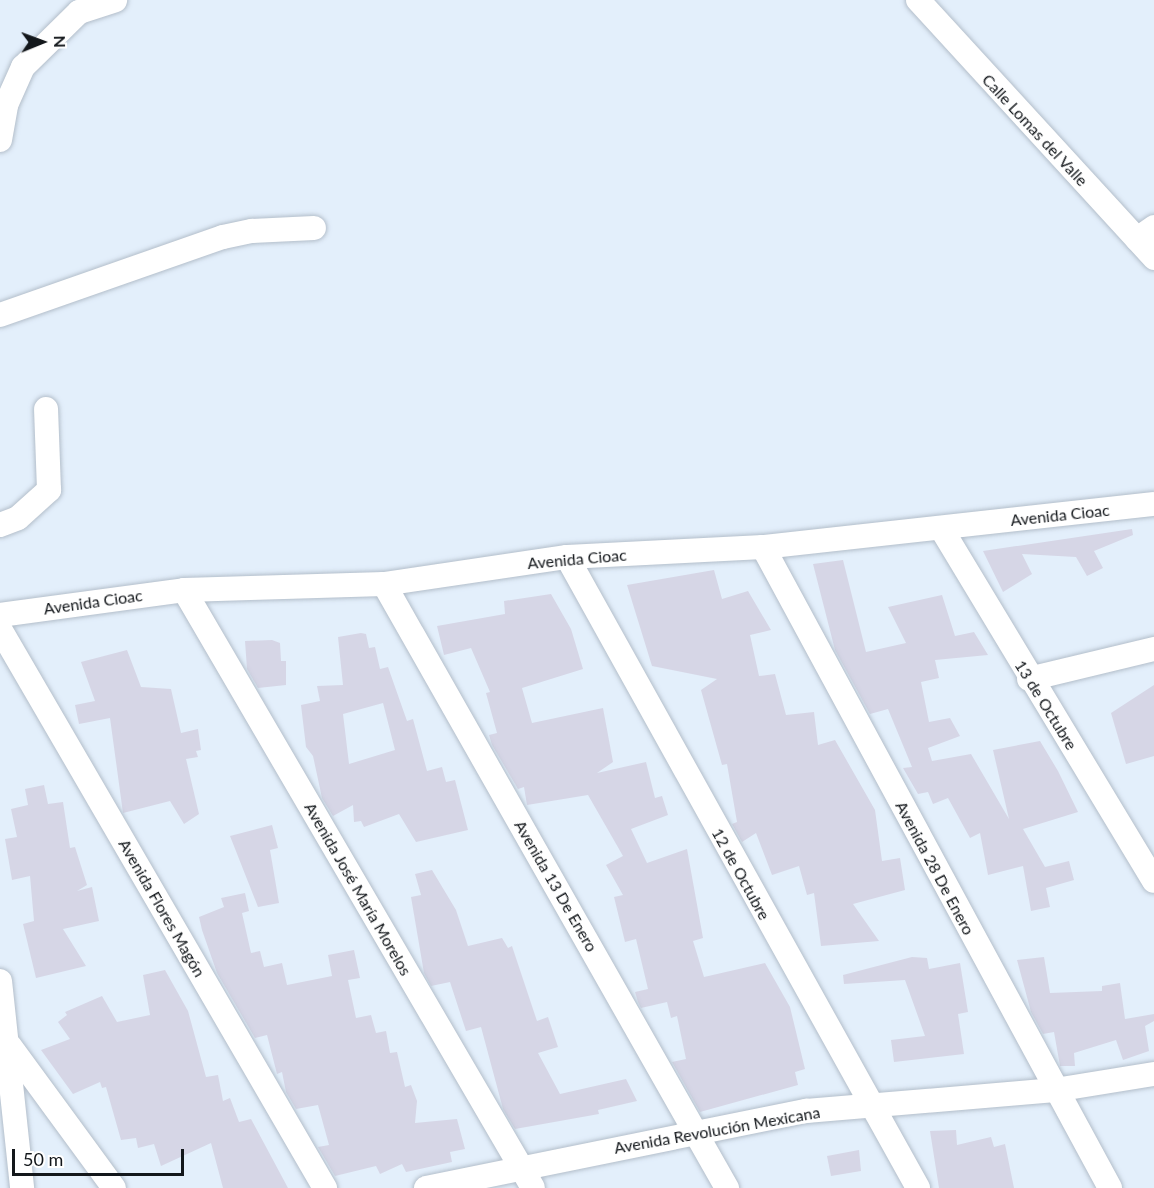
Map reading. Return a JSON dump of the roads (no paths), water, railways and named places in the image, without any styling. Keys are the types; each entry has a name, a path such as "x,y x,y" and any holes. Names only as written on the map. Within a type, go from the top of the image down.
{"street":[{"path":"0,140 6,105 23,67 79,12 115,0"},
{"name":"Calle Lomas del Valle","path":"918,0 1145,233 1154,258"},
{"path":"0,315 223,237 252,231 314,228"},
{"path":"0,525 18,518 50,490 46,409"},
{"name":"Avenida Cioac","path":"0,615 184,590 384,584 567,557 763,547 1154,504"},
{"name":"13 de Octubre","path":"940,528 1029,679 1153,875"},
{"name":"Avenida 28 De Enero","path":"763,547 1110,1188"},
{"name":"12 de Octubre","path":"567,557 869,1107 918,1188"},
{"name":"Avenida 13 De Enero","path":"384,584 727,1188"},
{"name":"Avenida José María Morelos","path":"184,590 527,1178"},
{"name":"Avenida Flores Magón","path":"0,629 325,1188"},
{"path":"1029,679 1154,649"},
{"path":"0,981 10,1046 22,1188"},
{"path":"10,1046 114,1188"},
{"name":"Avenida Revolución Mexicana","path":"426,1188 527,1178 696,1132 806,1111 1055,1089 1154,1074"}]}
